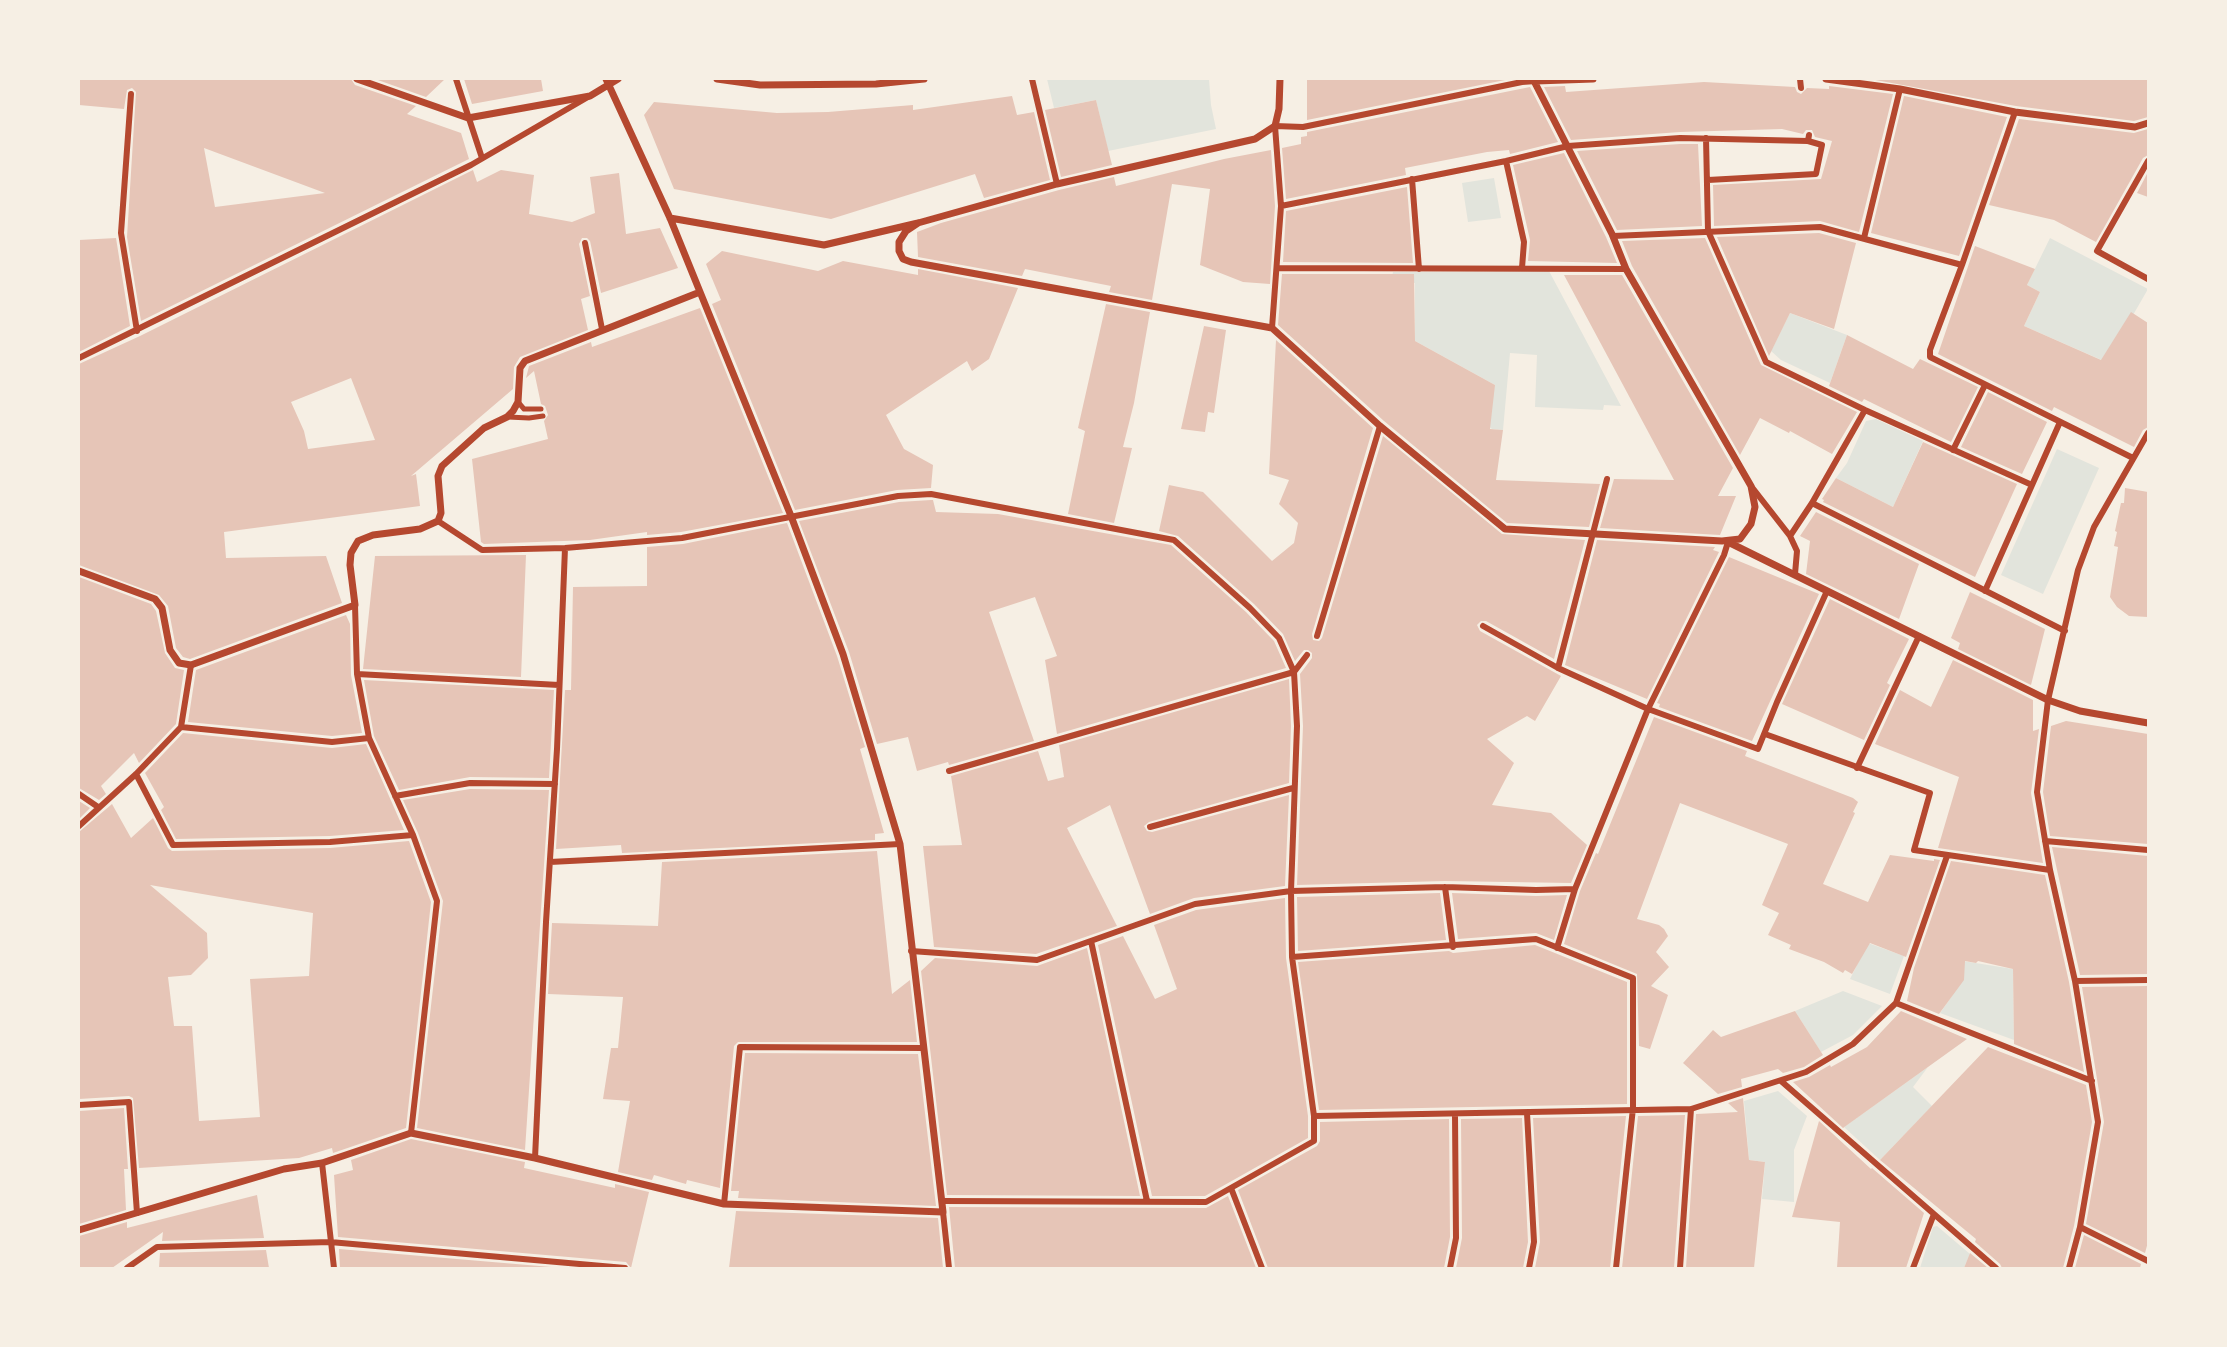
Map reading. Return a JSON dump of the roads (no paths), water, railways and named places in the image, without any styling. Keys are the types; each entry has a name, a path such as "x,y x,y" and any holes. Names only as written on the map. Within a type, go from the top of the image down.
{"street":[{"path":"357,79 468,118 590,96"},
{"path":"456,79 482,158"},
{"path":"79,358 482,158 590,96 607,82 618,79"},
{"path":"718,79 760,85 876,84 924,79"},
{"path":"1032,79 1057,184"},
{"path":"1272,328 1281,206 1275,126 1279,109 1280,79"},
{"path":"670,218 824,245 918,223 1057,184 1255,139 1275,126 1303,127 1534,80 1593,79"},
{"path":"1800,79 1801,88"},
{"path":"1826,79 1900,89 2015,112 2128,126 2140,127 2148,124"},
{"path":"1534,80 1613,236 1626,269 1751,485 1790,536 1797,551 1795,574"},
{"path":"607,82 670,218 791,516 843,654 900,844 949,1268"},
{"path":"1864,239 1900,89"},
{"path":"131,93 121,233 137,331"},
{"path":"2015,112 1930,350 1930,357 2133,458"},
{"path":"1281,206 1568,146 1706,138 1808,138 1822,145 1816,174 1708,180"},
{"path":"1706,138 1709,231 1766,362 2032,485"},
{"path":"1506,161 1524,242 1522,268"},
{"path":"2148,161 2097,251 2148,279"},
{"path":"1412,179 1419,269"},
{"path":"918,223 906,231 899,242 903,259 911,262 1272,328 1380,426 1505,529 1728,542 1740,539 1751,524 1755,507 1751,485"},
{"path":"1613,236 1820,227 1962,265"},
{"path":"584,243 602,329"},
{"path":"1277,268 1626,269"},
{"path":"411,1133 437,901 413,835 369,738 357,674 351,553 358,541 373,535 420,529 438,521 441,513 438,476 442,466 484,428 507,417 518,402 519,375 523,363 602,329 700,292"},
{"path":"1953,450 1985,385"},
{"path":"1790,536 1865,410"},
{"path":"1985,591 2060,422"},
{"path":"1317,636 1380,426"},
{"path":"2069,1268 2080,1227 2098,1122 2075,981 2050,870 2037,792 2048,700 2078,570 2094,527 2148,433"},
{"path":"1558,668 1606,479"},
{"path":"438,521 482,550 565,548 682,538 898,496 930,494 1174,540 1250,608 1279,638 1294,672 1297,726 1293,788 1292,957 1314,1116 1314,1141 1206,1202 942,1201"},
{"path":"1812,503 2064,631"},
{"path":"1728,542 2048,700 2080,711 2148,723"},
{"path":"1557,948 1575,889 1648,709 1728,542"},
{"path":"535,1158 565,548"},
{"path":"79,571 155,600 162,608 170,650 179,663 191,665 355,605"},
{"path":"1483,626 1558,668 1648,709 1758,749 1827,591"},
{"path":"1857,768 1919,636"},
{"path":"949,771 1294,672 1307,654"},
{"path":"79,826 136,774 181,727 191,665"},
{"path":"357,674 559,685"},
{"path":"181,727 332,742 369,738"},
{"path":"1765,734 1930,793 1914,850 2050,870"},
{"path":"136,774 173,845 330,842 413,835"},
{"path":"395,796 470,783 555,785"},
{"path":"1150,827 1293,788"},
{"path":"79,794 98,807"},
{"path":"2045,841 2148,850"},
{"path":"550,862 900,844"},
{"path":"1314,1116 1691,1109 1806,1072 1853,1044 1896,1003 1947,856"},
{"path":"911,951 1037,960 1195,904 1291,891 1445,887 1575,889"},
{"path":"1445,887 1453,947"},
{"path":"1292,957 1536,939 1633,978 1633,1108 1616,1268"},
{"path":"1091,941 1147,1201"},
{"path":"2075,981 2148,980"},
{"path":"1896,1003 2092,1081"},
{"path":"724,1204 740,1047 923,1048"},
{"path":"1781,1081 1996,1268"},
{"path":"79,1105 129,1102 137,1213"},
{"path":"1680,1268 1691,1109"},
{"path":"1527,1113 1534,1242 1529,1268"},
{"path":"1450,1268 1456,1238 1455,1115"},
{"path":"79,1230 284,1170 322,1163 411,1133 535,1158 724,1204 943,1212"},
{"path":"322,1163 334,1268"},
{"path":"1231,1188 1262,1268"},
{"path":"1913,1268 1934,1214"},
{"path":"2080,1227 2148,1261"},
{"path":"127,1268 157,1247 330,1242 625,1268"}],"lane":[{"path":"507,417 530,418 542,412 524,410 518,402"}]}
